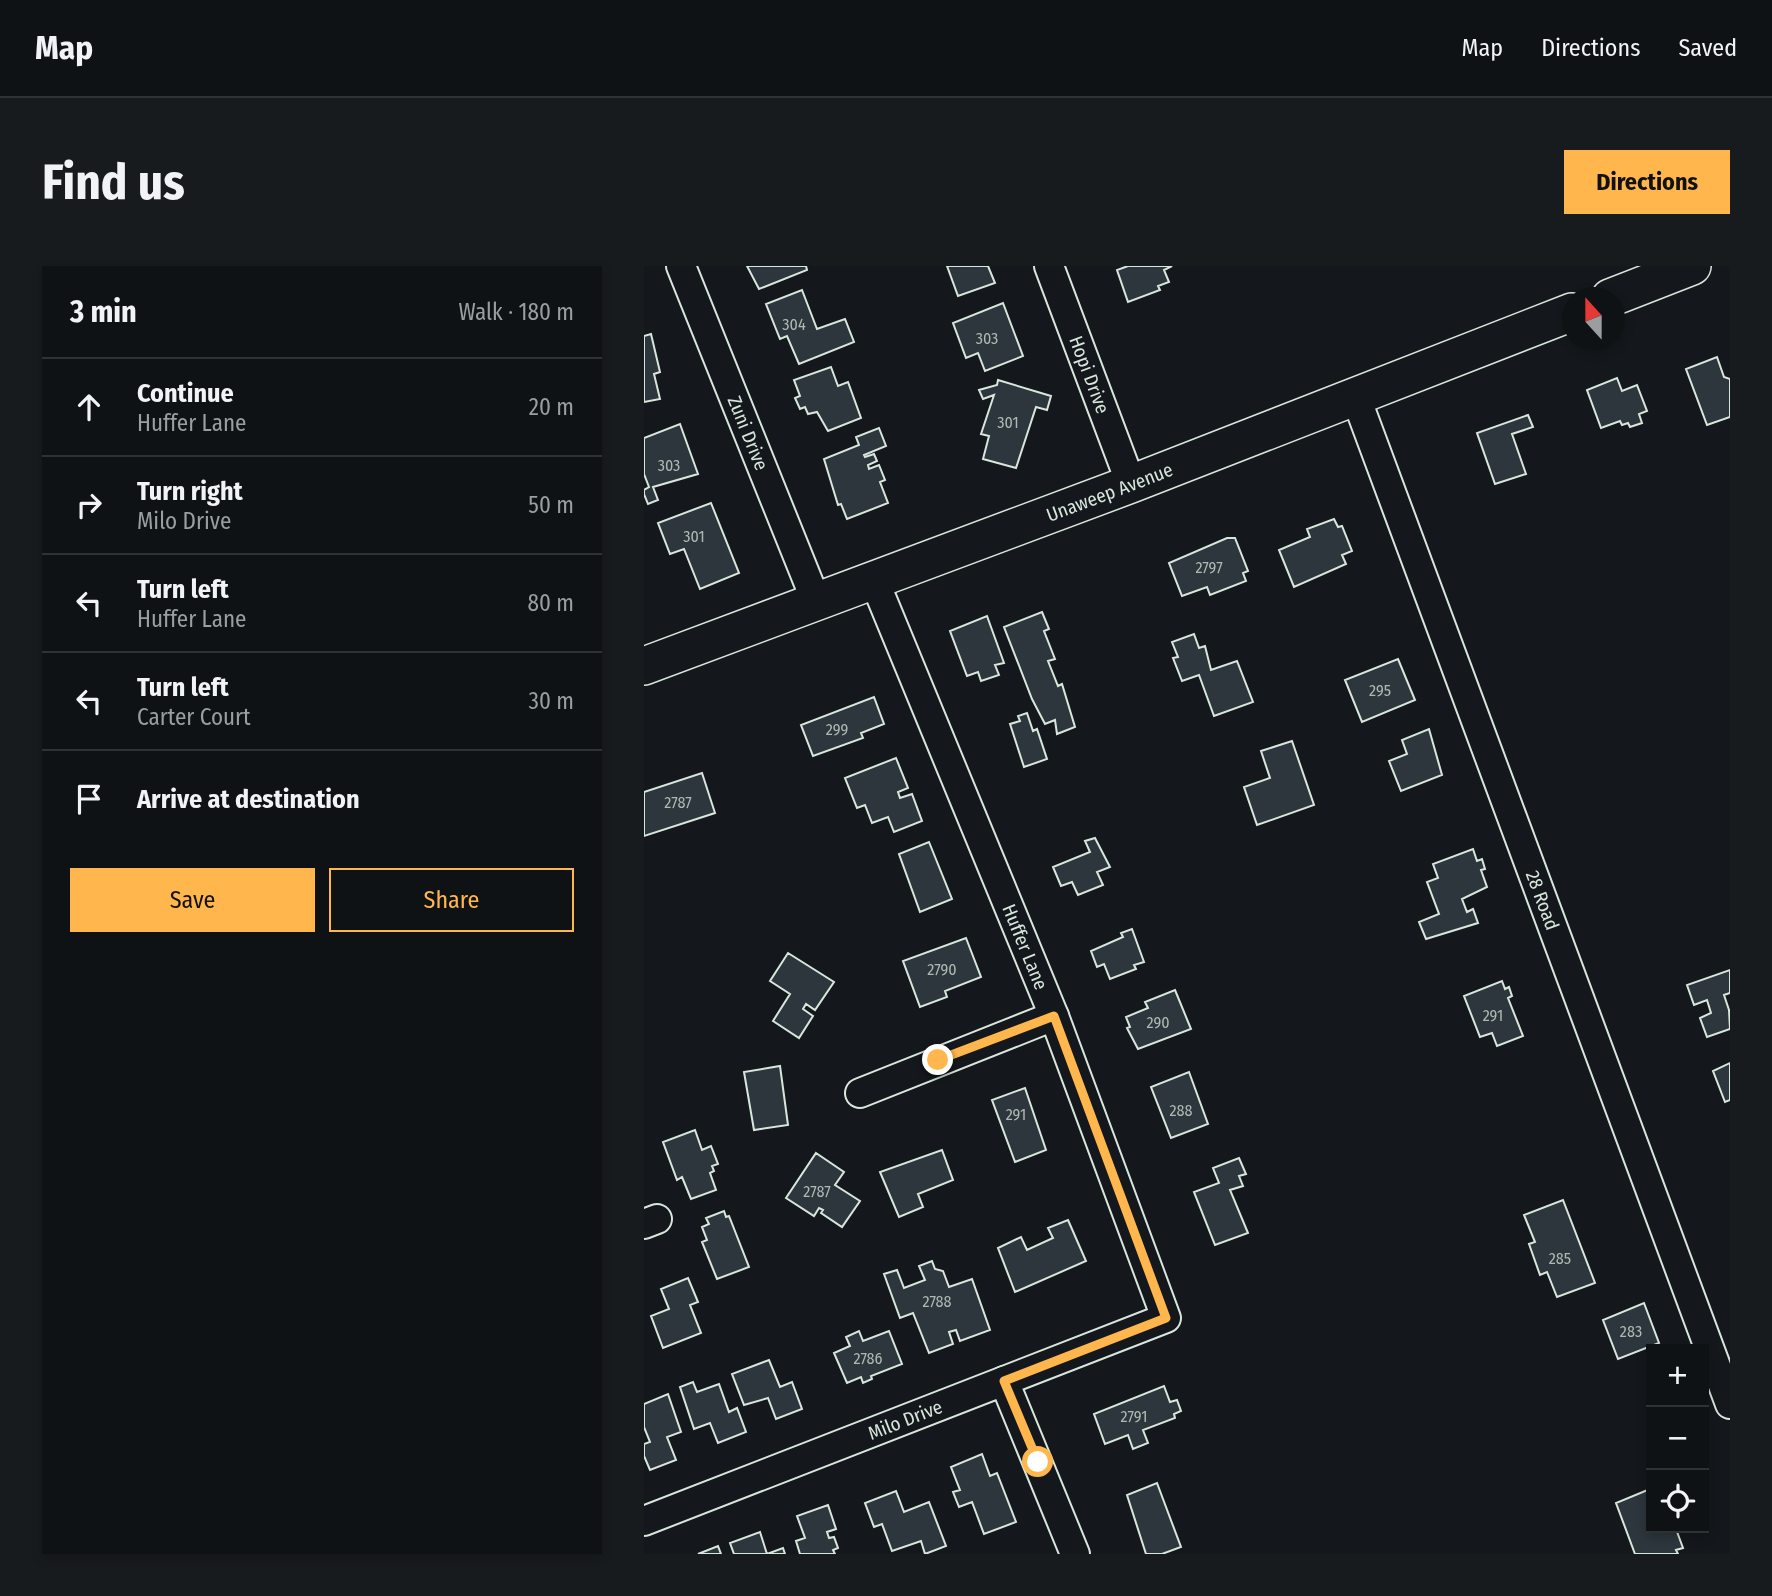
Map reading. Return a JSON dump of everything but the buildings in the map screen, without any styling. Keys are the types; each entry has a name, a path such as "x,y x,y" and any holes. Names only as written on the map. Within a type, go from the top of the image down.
{"main road":[{"path":"1625,292 1692,266"},
{"name":"Unaweep Avenue","path":"644,666 1131,484 1562,316"}],"street":[{"name":"Zuni Drive","path":"681,266 816,601"},
{"name":"Hopi Drive","path":"1049,266 1131,484"},
{"name":"28 Road","path":"1355,395 1730,1404"},
{"name":"Huffer Lane","path":"874,580 1054,1016 1166,1318"},
{"path":"860,1093 1054,1016"},
{"name":"Milo Drive","path":"644,1521 1166,1318"},
{"path":"1004,1381 1075,1554"}],"route":[{"path":"938,1060 1054,1016 1166,1318 1004,1381 1038,1462"}]}
